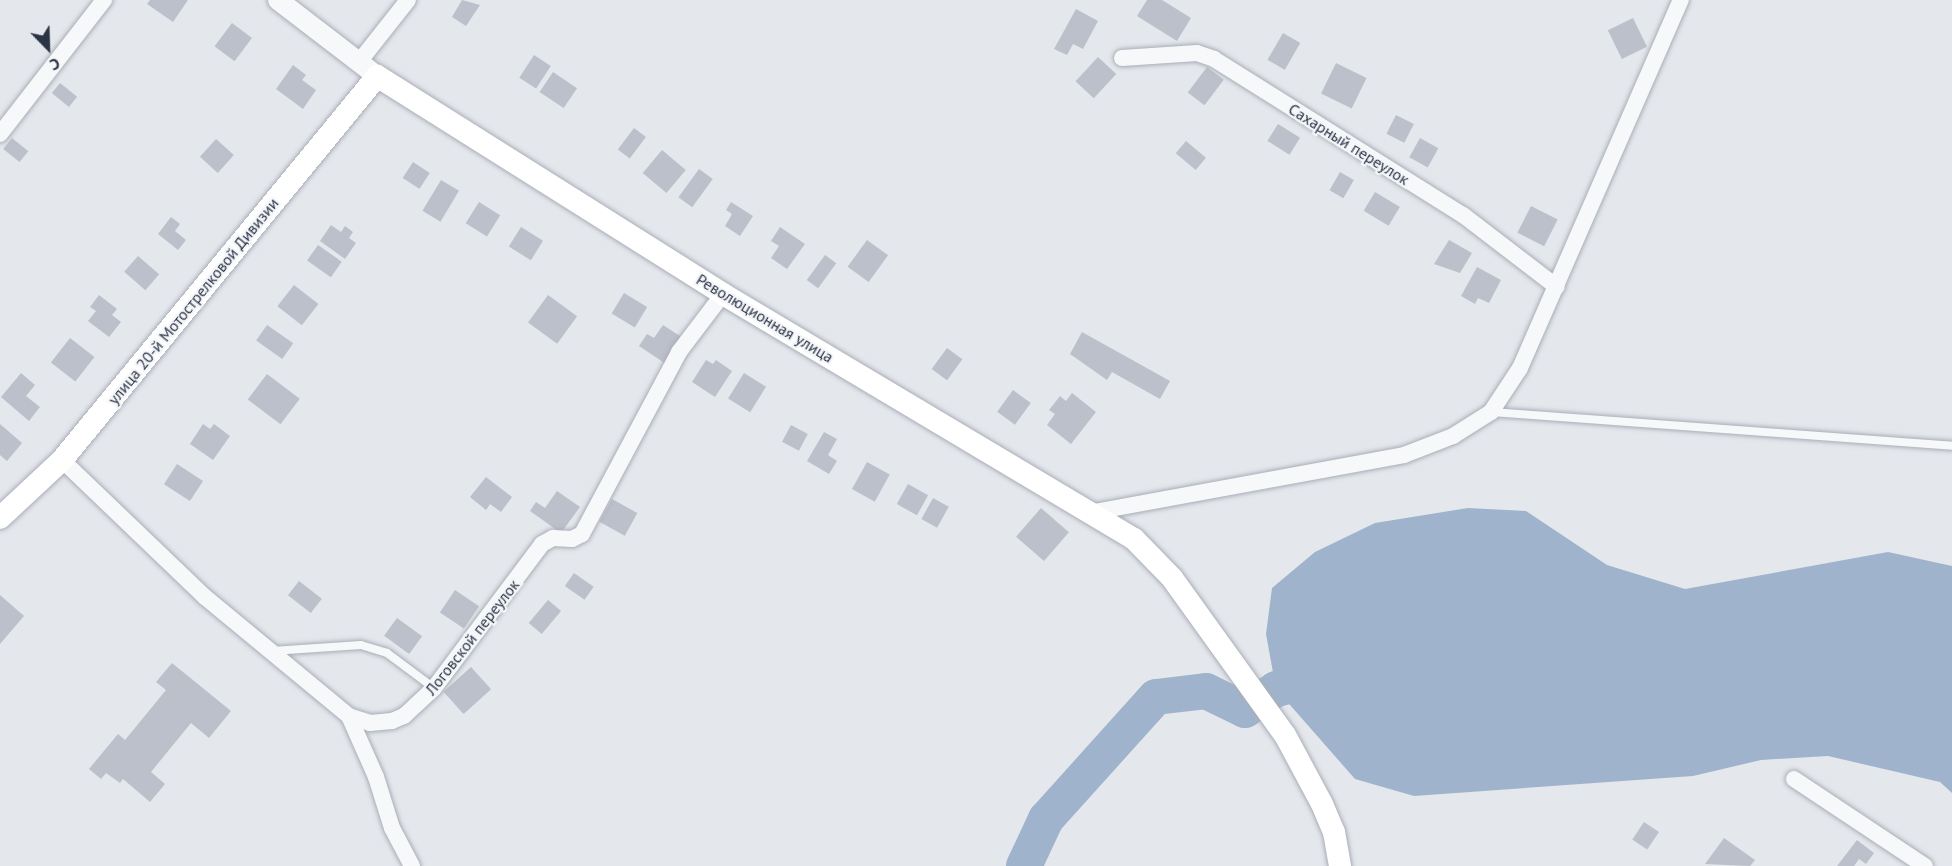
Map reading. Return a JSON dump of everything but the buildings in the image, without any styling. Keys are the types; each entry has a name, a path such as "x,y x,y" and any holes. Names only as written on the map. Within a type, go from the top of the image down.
{"main road":[{"name":"Революционная улица","path":"377,76 723,294 1094,512 1134,539 1159,563 1231,657 1285,735 1322,804 1334,832 1340,866"},
{"name":"улица 20-й Мотострелковой Дивизии","path":"0,518 62,460 377,76"}],"street":[{"path":"0,134 104,0"},
{"name":"Революционная улица","path":"278,0 377,76"},
{"path":"359,62 408,0"},
{"path":"1094,512 1404,455 1453,436 1491,412 1520,368 1681,0"},
{"name":"Сахарный переулок","path":"1122,58 1197,53 1214,58 1463,215 1557,287"},
{"name":"Логовской переулок","path":"62,460 205,597 349,716 370,723 392,721 404,716 434,688 542,544 553,538 572,539 582,534 679,352 723,294"},
{"path":"349,716 376,777 392,828 412,866"},
{"path":"1794,779 1924,866"}],"lane":[{"path":"1491,412 1952,446"},
{"path":"273,651 362,645 387,653 434,688"}],"water":[{"path":"1468,508 1526,511 1607,565 1685,589 1888,552 1952,566 1952,793 1940,782 1828,756 1761,760 1693,776 1414,796 1355,779 1276,689 1266,634 1272,588 1315,552 1375,523"}],"waterway":[{"path":"1024,866 1046,819 1156,697 1206,691 1245,710 1276,689 1323,678"}]}
